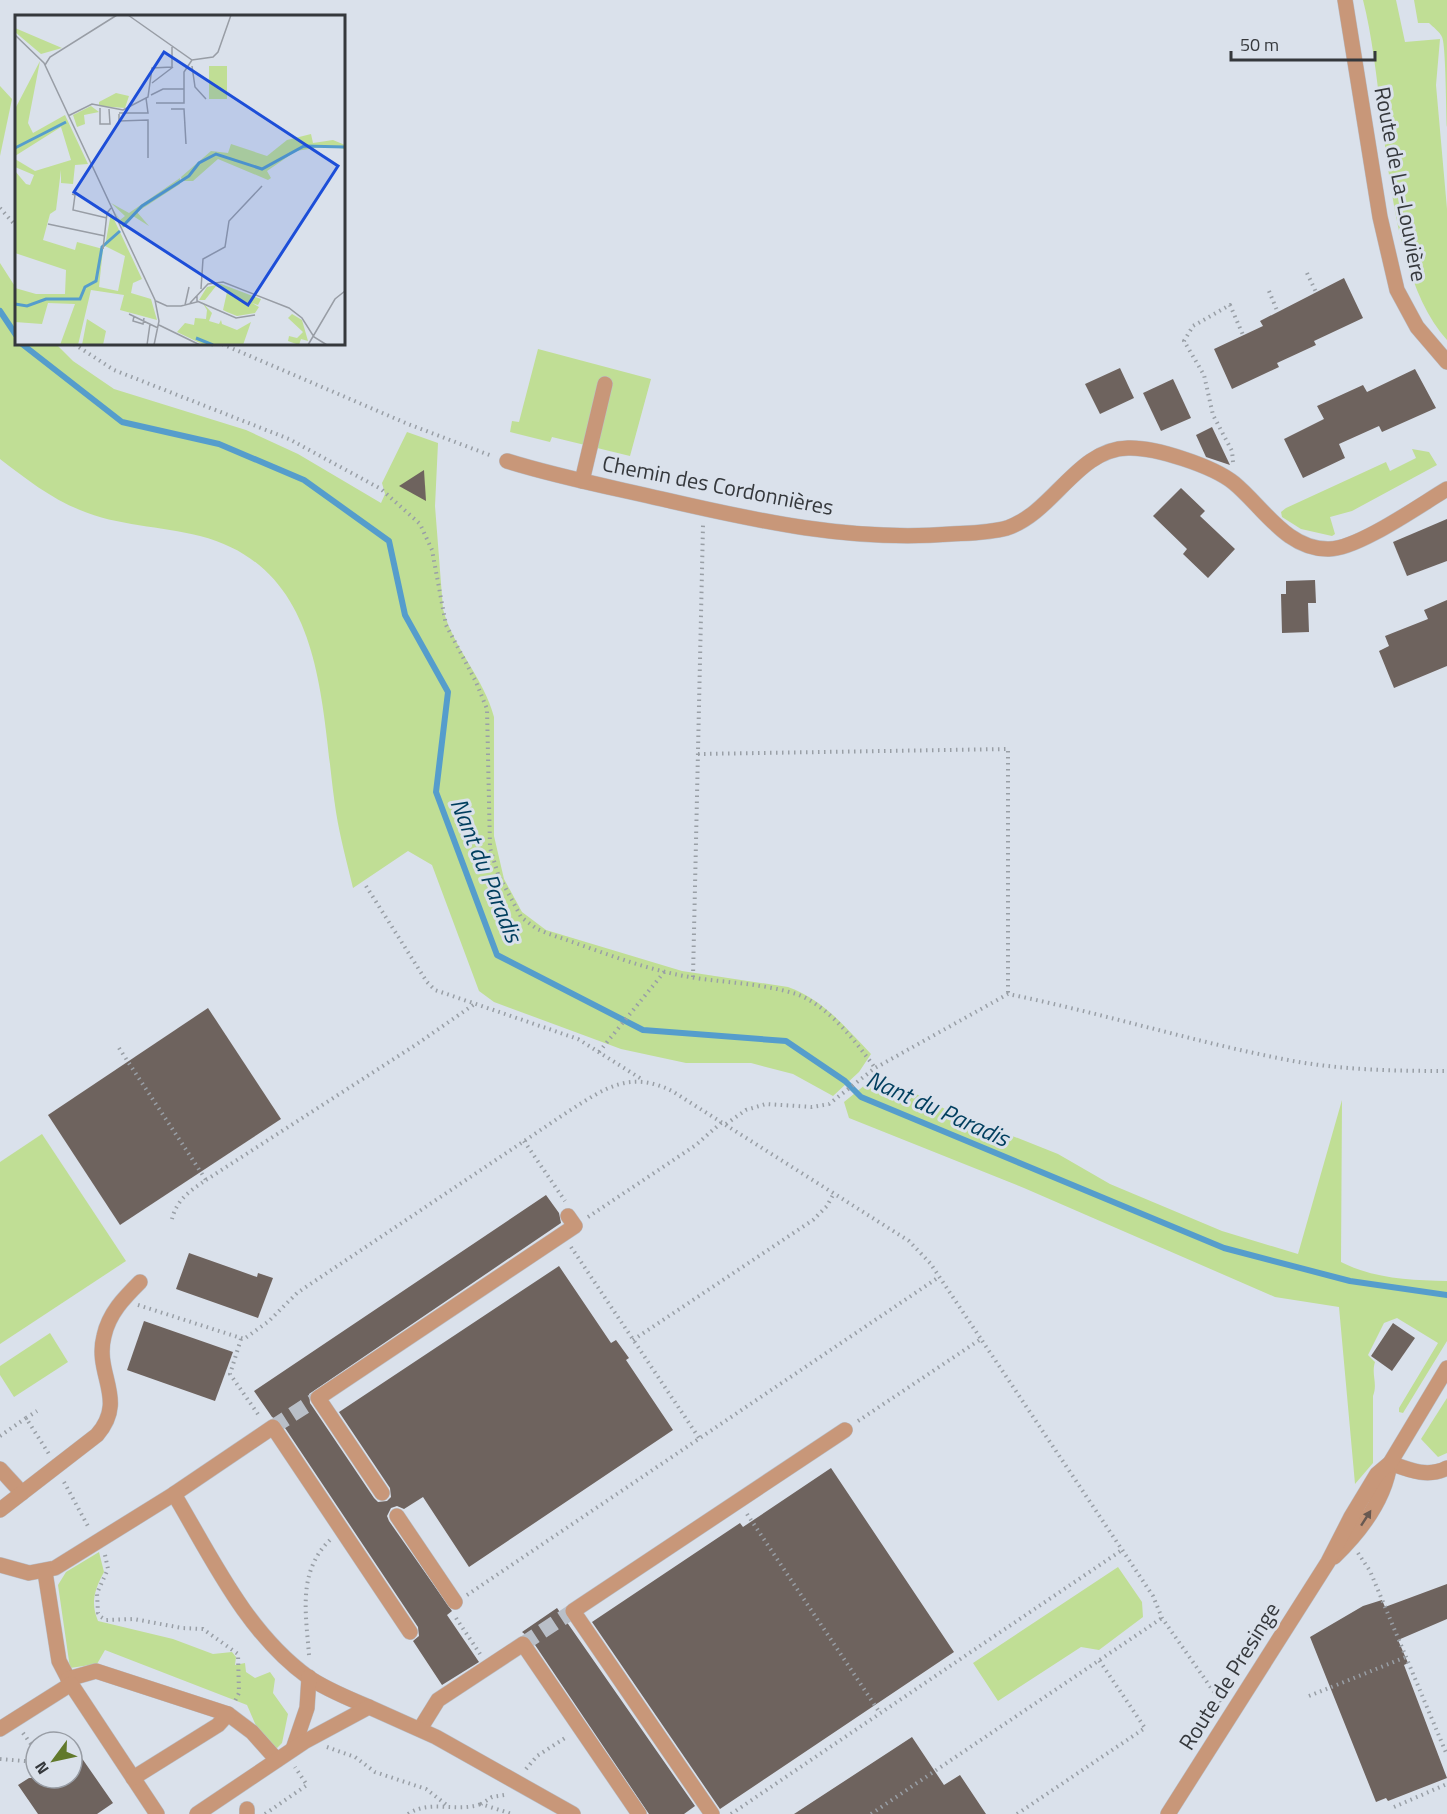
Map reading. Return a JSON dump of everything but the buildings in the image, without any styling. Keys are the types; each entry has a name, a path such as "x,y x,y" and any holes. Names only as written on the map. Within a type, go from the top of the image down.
{"street":[{"name":"Route de La-Louvière","path":"1345,0 1380,217 1397,290 1417,327 1447,362"},
{"path":"582,481 605,384"},
{"name":"Chemin des Cordonnières","path":"507,461 704,509 820,531 874,536 924,536 990,531 1018,523 1041,509 1081,468 1116,449 1135,448 1197,464 1230,480 1290,537 1314,547 1329,549 1364,538 1447,489"},
{"path":"382,1493 318,1398 569,1225"},
{"path":"0,1510 97,1435 108,1421 111,1396 102,1361 103,1337 117,1307 140,1282"},
{"name":"Route de Presinge","path":"1168,1814 1328,1562 1354,1510 1377,1474 1390,1463 1447,1368"},
{"path":"0,1565 29,1573 45,1572 98,1543 273,1427 410,1632"},
{"path":"712,1814 573,1611 845,1430"},
{"path":"1390,1463 1414,1472 1431,1473 1447,1468"},
{"path":"0,1469 22,1493"},
{"path":"174,1494 250,1619 284,1657 309,1677 332,1691 420,1729 573,1814"},
{"path":"398,1516 454,1608"},
{"path":"45,1572 59,1661 158,1814"},
{"path":"420,1729 438,1700 523,1644 639,1814"},
{"path":"0,1729 70,1681 96,1671 228,1714 286,1755"},
{"path":"286,1755 307,1708 309,1677"},
{"path":"197,1814 286,1755 369,1707"},
{"path":"133,1778 218,1725 228,1714"}],"path":[{"path":"0,208 15,225"},
{"path":"1307,273 1316,292"},
{"path":"1269,291 1278,313"},
{"path":"1230,480 1234,467 1232,452 1214,415 1204,375 1184,341 1193,326 1230,305 1243,335"},
{"path":"76,345 114,370 289,439 381,489 420,524 432,550 446,625 487,708 490,848 508,897 521,917 537,929 665,971 771,988 806,999 828,1016 860,1047 875,1068"},
{"path":"224,345 408,424 507,461"},
{"path":"693,977 704,509"},
{"path":"698,754 1008,749 1008,994"},
{"path":"366,886 432,987 445,995 476,1003 578,1039 643,1080"},
{"path":"599,1052 665,971"},
{"path":"699,1438 633,1340 569,1225 696,1145 724,1123 746,1110 766,1104 823,1106 840,1097 875,1068 1008,994 1095,1012 1290,1060 1357,1067 1447,1071"},
{"path":"172,1219 177,1204 186,1194 476,1003"},
{"path":"119,1048 206,1180"},
{"path":"524,1141 558,1191"},
{"path":"633,1340 813,1220 827,1206 834,1193"},
{"path":"488,1667 454,1608 699,1438 939,1276"},
{"path":"241,1339 230,1374 265,1425"},
{"path":"845,1430 981,1339 1153,1596 1162,1618 1230,1715"},
{"path":"0,1436 37,1411"},
{"path":"26,1418 98,1543 108,1569 98,1593 100,1617 106,1620 134,1619 173,1627 203,1629 238,1654 238,1689"},
{"path":"738,1501 880,1713"},
{"path":"309,1677 307,1579 313,1559 342,1530"},
{"path":"731,1814 1122,1550"},
{"path":"1364,1562 1447,1755"},
{"path":"871,1814 1162,1618"},
{"path":"1309,1696 1406,1657"},
{"path":"1017,1814 1145,1728 1099,1660"},
{"path":"317,1738 324,1746 355,1757 375,1772 426,1789 448,1806"},
{"path":"517,1782 537,1756 565,1738"},
{"path":"265,1814 307,1785 286,1755"},
{"path":"0,1759 24,1761"},
{"path":"1394,1807 1447,1784"},
{"path":"408,1814 424,1807 469,1808 492,1797 505,1795"},
{"path":"481,1804 512,1814"}],"green space":[{"path":"1363,0 1396,0 1405,42 1440,39 1436,85 1447,209 1447,340 1425,308 1410,270 1398,226 1371,39"},
{"path":"1414,0 1447,0 1447,127 1442,37 1429,23 1418,23"},
{"path":"0,86 12,99 0,156"},
{"path":"0,263 15,286 15,345 57,345 73,361 114,389 246,430 298,454 381,503 385,494 382,483 407,432 438,443 435,506 443,609 454,637 483,689 494,717 494,836 504,879 522,912 546,930 682,971 788,987 801,993 833,1015 871,1054 859,1072 833,1096 793,1074 751,1063 686,1063 621,1049 494,1002 479,991 432,865 408,851 353,888 338,821 320,688 310,647 295,610 273,578 242,553 200,536 124,523 80,510 48,494 0,459"},
{"path":"538,349 651,379 630,456 552,437 550,442 510,432 512,421 519,422"},
{"path":"1412,449 1429,452 1437,465 1352,511 1330,517 1335,534 1332,536 1301,529 1282,517 1281,512 1286,508 1386,462 1390,471 1416,458"},
{"path":"876,1076 885,1078 947,1110 1058,1154 1110,1184 1222,1231 1298,1254 1342,1100 1341,1262 1380,1275 1447,1281 1447,1341 1403,1413 1399,1412 1399,1408 1438,1343 1397,1318 1384,1323 1368,1355 1375,1362 1373,1463 1355,1484 1339,1307 1275,1297 1024,1188 849,1118 844,1102"},
{"path":"42,1134 126,1261 0,1344 0,1162"},
{"path":"50,1333 68,1362 14,1397 0,1375 0,1366"},
{"path":"1447,1398 1447,1453 1438,1457 1421,1439"},
{"path":"99,1552 104,1572 98,1584 94,1602 98,1621 173,1639 213,1654 232,1652 236,1657 235,1665 245,1663 246,1672 255,1678 270,1672 275,1679 273,1693 288,1714 282,1743 276,1749 257,1728 247,1705 105,1650 97,1664 70,1668 58,1585 66,1572"},
{"path":"1118,1567 1142,1602 1143,1617 1099,1650 1081,1647 998,1701 973,1663"}],"waterway":[{"name":"Nant du Paradis","path":"0,311 15,334"},
{"name":"Nant du Paradis","path":"23,345 122,422 219,444 304,480 389,541 405,615 448,692 436,792 497,955 643,1030 786,1041 845,1081 861,1097 1224,1248 1350,1281 1447,1295"}],"tunnel":[{"path":"273,1427 318,1398"},
{"path":"523,1644 573,1611"}]}
